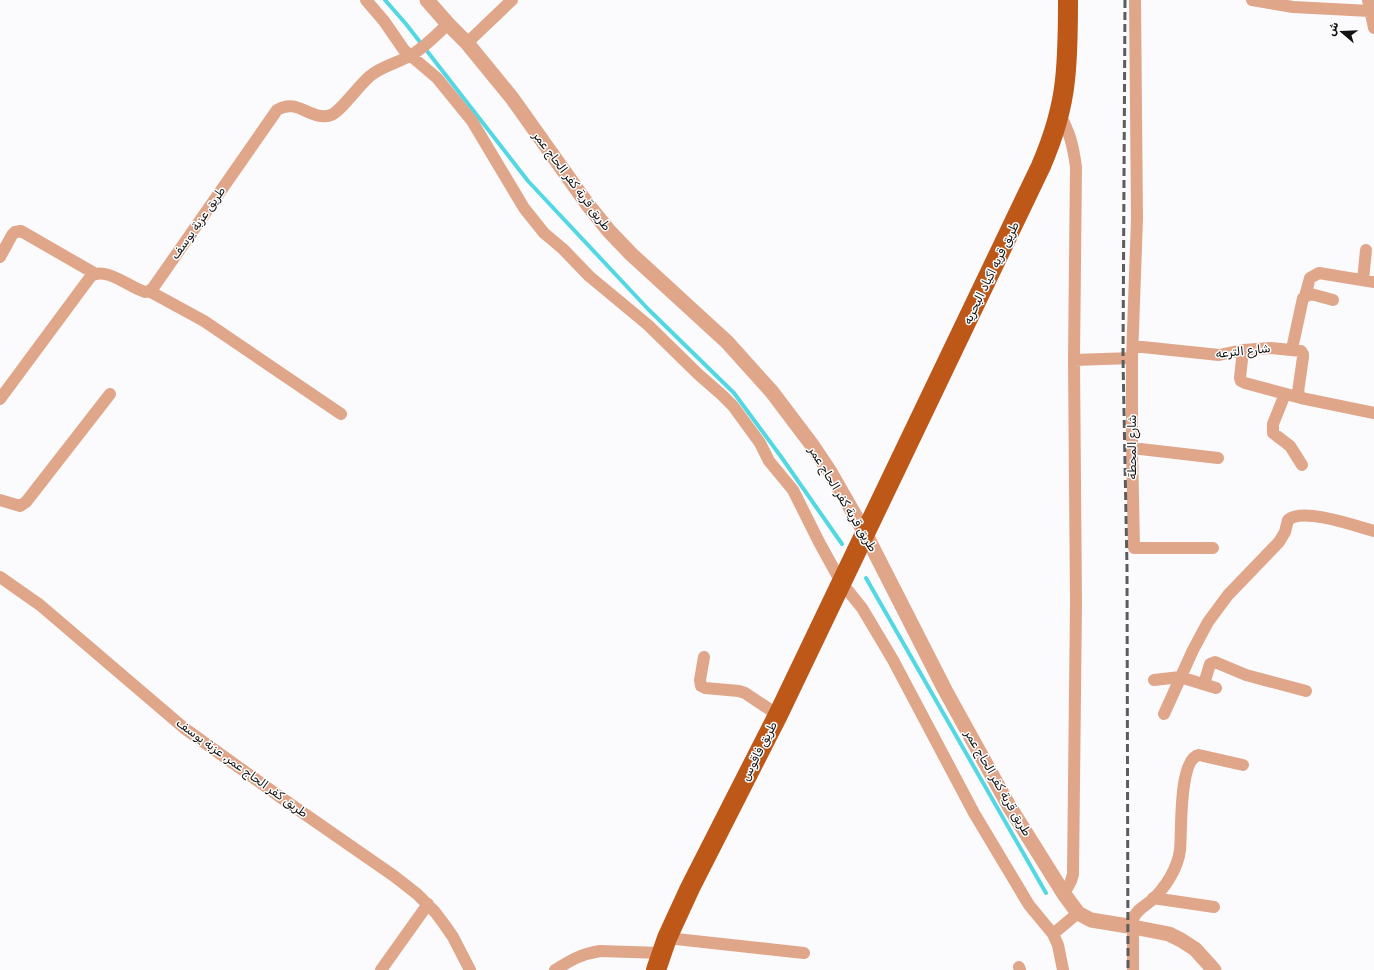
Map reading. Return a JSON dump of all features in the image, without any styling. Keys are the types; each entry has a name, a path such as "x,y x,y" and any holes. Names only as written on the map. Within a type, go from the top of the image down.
{"main road":[{"name":"طريق قريه اكياد البحريه","path":"865,533 1030,190 1052,140 1060,113 1065,81 1068,49 1068,0"},
{"name":"طريق فاقوس","path":"662,953 690,888 778,715 865,533"}],"street":[{"path":"366,0 384,21 404,50 412,55 437,78 472,121 524,208 544,233 563,249 590,276 648,325 733,406 760,443 769,461 793,490 841,582 862,608 893,660 971,806 1029,905 1053,934 1058,945 1063,970"},
{"name":"طريق قرية كفر الحاج عمر","path":"427,0 444,28 467,43 512,98 608,231 727,342 751,367 796,423 830,472 865,533 949,697 1009,806 1064,894 1078,913"},
{"path":"467,43 512,0"},
{"name":"شارع المحطة","path":"1135,0 1134,58 1136,219 1132,448 1134,548 1213,548"},
{"path":"1252,0 1293,7 1369,5 1374,28"},
{"name":"طريق عزبة يوسف","path":"149,291 156,284 276,110 282,106 289,105 318,116 334,114 371,75 382,68 412,55 444,28"},
{"path":"1060,113 1069,130 1074,148 1076,167 1074,360 1076,603 1073,874 1064,894"},
{"path":"0,257 12,235 15,232 21,231 94,273 98,272 108,275 141,291 149,291 204,321 342,414"},
{"path":"1301,398 1298,395 1298,392 1303,354 1301,351 1292,349 1302,300 1305,296 1310,278 1319,273 1369,281 1366,250"},
{"path":"0,399 94,273"},
{"path":"1305,296 1313,294 1333,300"},
{"name":"شارع الترعه","path":"1074,360 1133,352 1219,355 1242,350 1271,348 1292,349"},
{"path":"1242,350 1240,378 1241,381 1245,383 1301,398 1374,413"},
{"path":"0,500 20,506 26,502 110,394"},
{"path":"1285,394 1273,424 1273,433 1290,446 1302,465"},
{"path":"1132,448 1218,458"},
{"path":"1164,714 1200,637 1217,609 1279,542 1284,532 1286,522 1290,518 1295,516 1324,517 1374,531"},
{"name":"طريق كفر الحاج عمر, عزبة يوسف","path":"0,577 40,605 184,728 394,876 428,904 453,937 470,970"},
{"path":"704,657 700,680 701,686 705,688 745,693 778,715"},
{"path":"1204,684 1210,664 1216,662 1246,675 1306,691"},
{"path":"1154,680 1180,677 1216,688"},
{"path":"1134,970 1133,919 1137,912 1163,888 1180,853 1182,793 1185,778 1192,759 1194,756 1199,755 1243,765"},
{"path":"1153,898 1214,907"},
{"path":"381,970 428,904"},
{"path":"1053,934 1078,913 1091,920 1169,934 1195,949 1214,970"},
{"path":"555,970 581,955 600,951 662,953 804,953"}],"waterway":[{"path":"385,0 406,24 528,181 648,309 734,393 782,458 842,544"},
{"path":"866,578 1046,893"}],"railway":[{"path":"1125,0 1123,358 1127,567 1128,970"}]}
